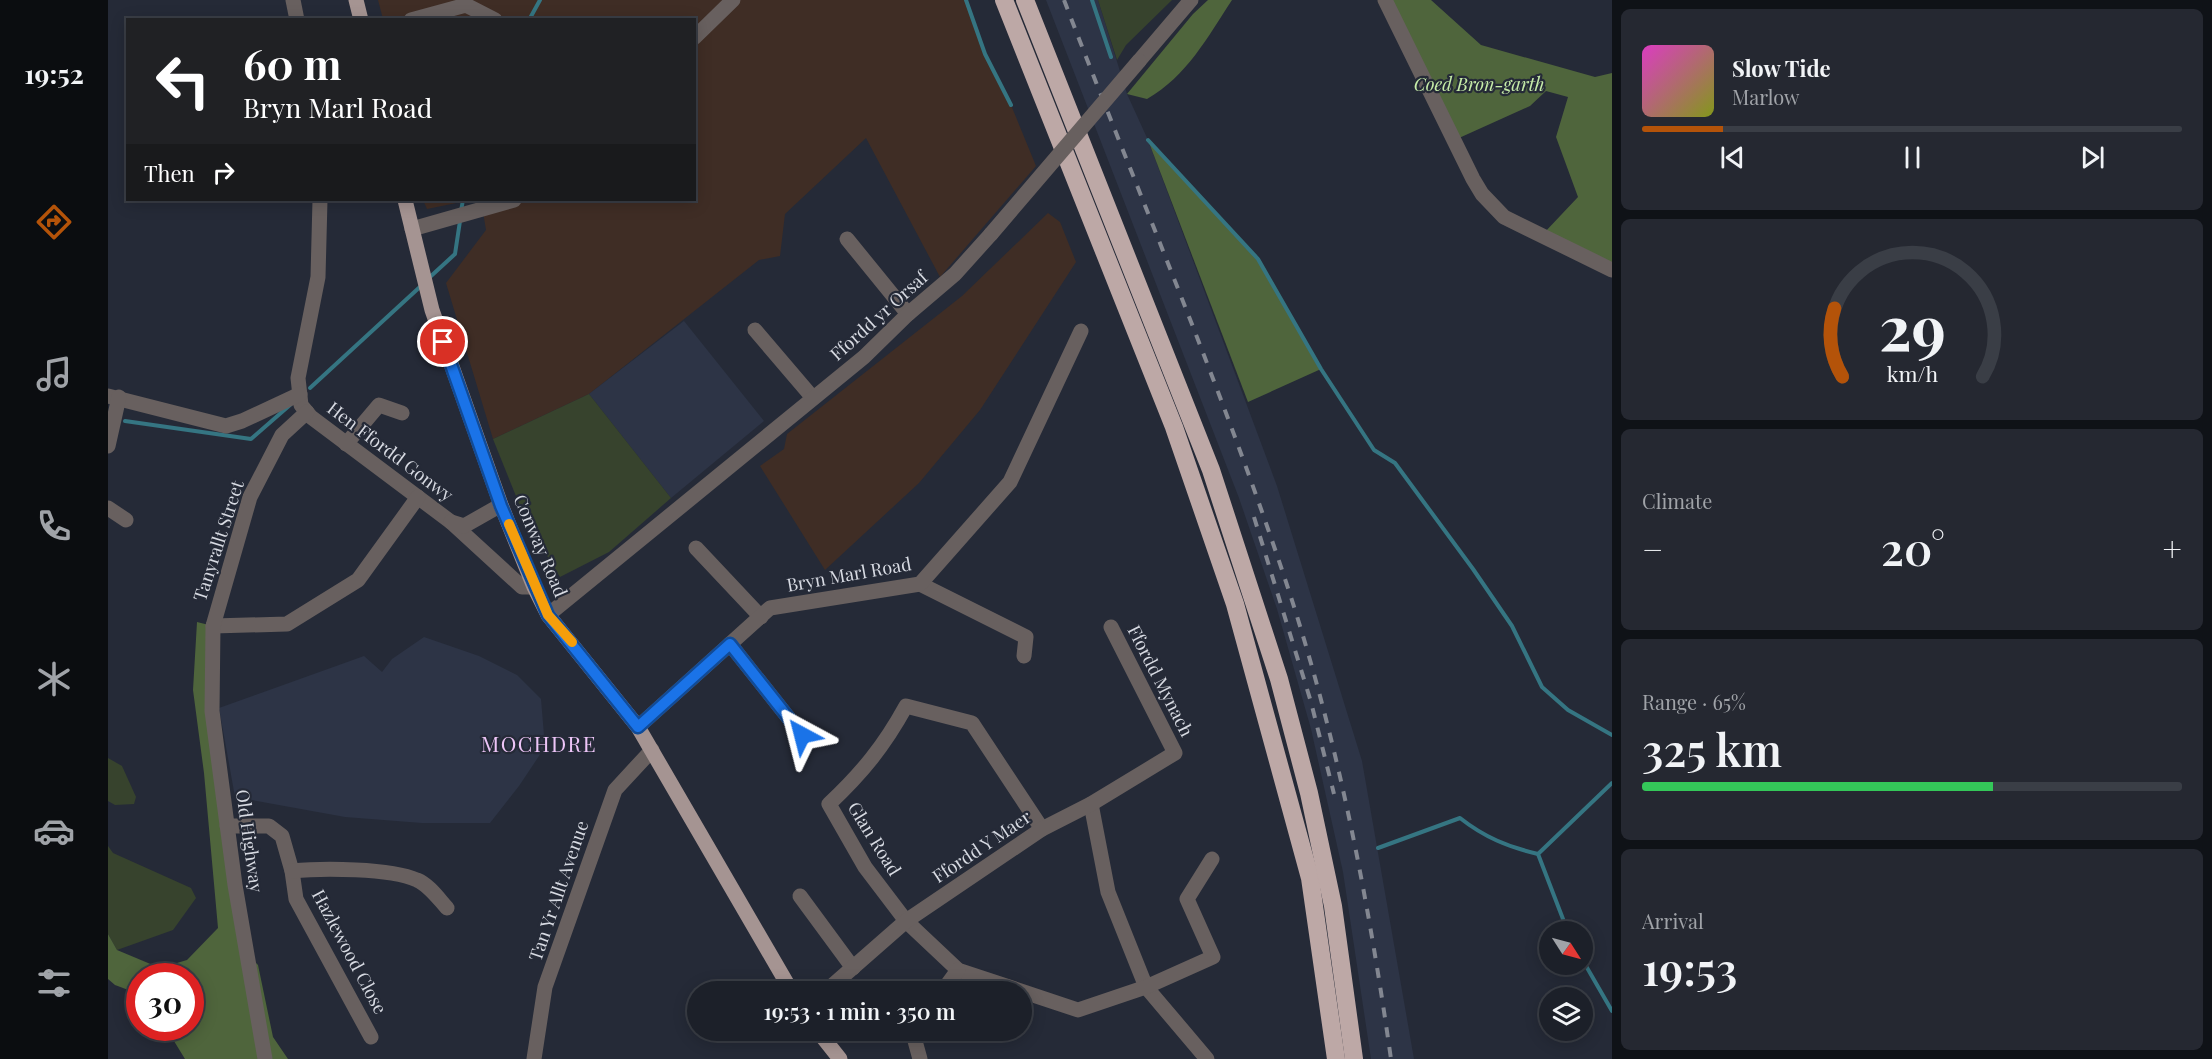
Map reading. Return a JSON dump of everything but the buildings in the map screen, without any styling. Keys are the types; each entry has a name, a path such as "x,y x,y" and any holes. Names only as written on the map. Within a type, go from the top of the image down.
{"highway":[{"path":"1004,0 1174,427 1235,604 1310,878 1336,1059"},
{"path":"1025,0 1211,470 1279,679 1309,792 1333,906 1354,1059"}],"main road":[{"path":"356,0 360,18"},
{"name":"Conway Road","path":"405,201 432,310 501,506 534,587 548,615 638,727 786,981"},
{"path":"826,1041 840,1059"}],"street":[{"path":"293,0 297,18"},
{"path":"696,36 733,0"},
{"name":"Ffordd yr Orsaf","path":"548,615 864,357 908,314 956,274 1191,0"},
{"path":"1385,0 1482,194 1504,217 1612,270"},
{"path":"417,18 465,3 491,18"},
{"name":"Hen Ffordd Gonwy","path":"320,201 318,277 298,378 302,405 346,444 452,522 522,587 534,587"},
{"path":"412,229 510,201"},
{"path":"847,239 908,314"},
{"path":"755,330 813,398"},
{"name":"Bryn Marl Road","path":"638,727 770,608 920,584 1010,482 1081,331"},
{"path":"108,446 114,397 226,426 300,394"},
{"path":"346,444 379,405 402,413"},
{"name":"Tanyrallt Street","path":"213,626 250,497 282,435 308,412"},
{"path":"213,626 287,624 358,580 418,497"},
{"path":"452,522 464,526 501,506"},
{"path":"108,508 126,520"},
{"path":"696,548 761,617"},
{"path":"920,584 1026,637 1024,656"},
{"name":"Old Highway","path":"213,626 212,711 227,826 265,1059"},
{"name":"Ffordd Mynach","path":"1111,627 1175,753"},
{"path":"730,644 802,735"},
{"name":"Glan Road","path":"906,921 865,867 829,804 861,774 888,739 906,706 972,723 1042,830"},
{"name":"Tan Yr Allt Avenue","path":"534,1059 545,987 615,790 652,750"},
{"name":"Ffordd Y Maer","path":"838,981 906,921 1042,830 1175,753"},
{"path":"1090,804 1108,892 1146,987 1207,1059"},
{"name":"Hazlewood Close","path":"227,826 270,826 282,836 292,871 296,899 371,1037"},
{"path":"906,921 958,970 1078,1010 1146,987 1213,957 1187,899 1212,859"},
{"path":"292,871 327,868 415,879 429,888 447,908"},
{"path":"800,896 853,968"},
{"path":"950,981 958,970"},
{"path":"915,1041 920,1059"}],"shaded area":[{"path":"378,0 966,0 985,54 1011,105 1036,166 940,277 866,138 785,214 780,256 759,260 589,394 493,439 446,283 486,230 481,201 696,201 696,18 383,18"},
{"path":"1046,0 1098,0 1127,94 1148,140 1277,486 1362,761 1414,1059 1371,1059 1343,872 1311,729 1277,609 1239,498"},
{"path":"423,201 466,201 427,209"},
{"path":"1048,213 1060,222 1076,262 980,410 919,483 825,570 760,466 784,449 787,434 962,296"},
{"path":"684,321 764,421 671,498 589,394"},
{"path":"424,637 479,656 517,675 541,699 545,747 519,786 490,823 422,823 345,817 235,797 219,708 364,656 382,672 392,659"}],"green space":[{"path":"1098,0 1172,0 1126,45 1117,60"},
{"path":"1208,0 1232,0 1185,68 1161,90 1147,99 1127,94 1193,14"},
{"name":"Coed Bron-garth","path":"1392,0 1431,0 1481,45 1595,77 1612,73 1612,266 1544,233 1578,197 1556,137 1568,97 1546,91 1530,106 1459,138"},
{"path":"1148,140 1258,259 1321,369 1248,402"},
{"path":"589,394 671,498 609,552 560,577 526,521 493,439"},
{"path":"197,622 209,625 258,1059 185,1059 174,1041 204,1041 204,963 177,963 187,960 218,928 204,773 193,690"},
{"path":"108,758 122,766 136,797 134,804 115,805 108,801"},
{"path":"108,846 113,853 191,888 196,898 173,930 117,950 108,934"},
{"path":"108,934 117,950 148,963 126,963 126,989 108,979"},
{"path":"254,961 258,965 273,1037 288,1059 271,1059"}],"waterway":[{"path":"530,18 540,0"},
{"path":"966,0 985,54 1011,105"},
{"path":"1092,0 1111,57"},
{"path":"1148,140 1258,259 1321,369 1374,450 1395,463 1473,569 1512,626 1542,687 1568,710 1612,735"},
{"path":"461,211 463,201"},
{"path":"430,277 455,254 460,221"},
{"path":"310,388 422,285"},
{"path":"125,421 251,439 290,405"},
{"path":"1564,921 1538,854 1612,783"},
{"path":"1378,848 1460,818 1478,831 1497,840 1538,854"},
{"path":"1591,975 1612,1011"}],"railway":[{"path":"1064,0 1233,433 1304,638 1349,817 1372,938 1391,1059"},
{"path":"1254,517 1311,702 1334,794"}],"slow traffic":[{"path":"509,524 528,566 534,587 548,615 572,642"}],"district":[{"name":"MOCHDRE","path":"539,745"}],"route":[{"path":"443,342 501,506 548,615 580,651 638,727 730,644 802,735"}]}
